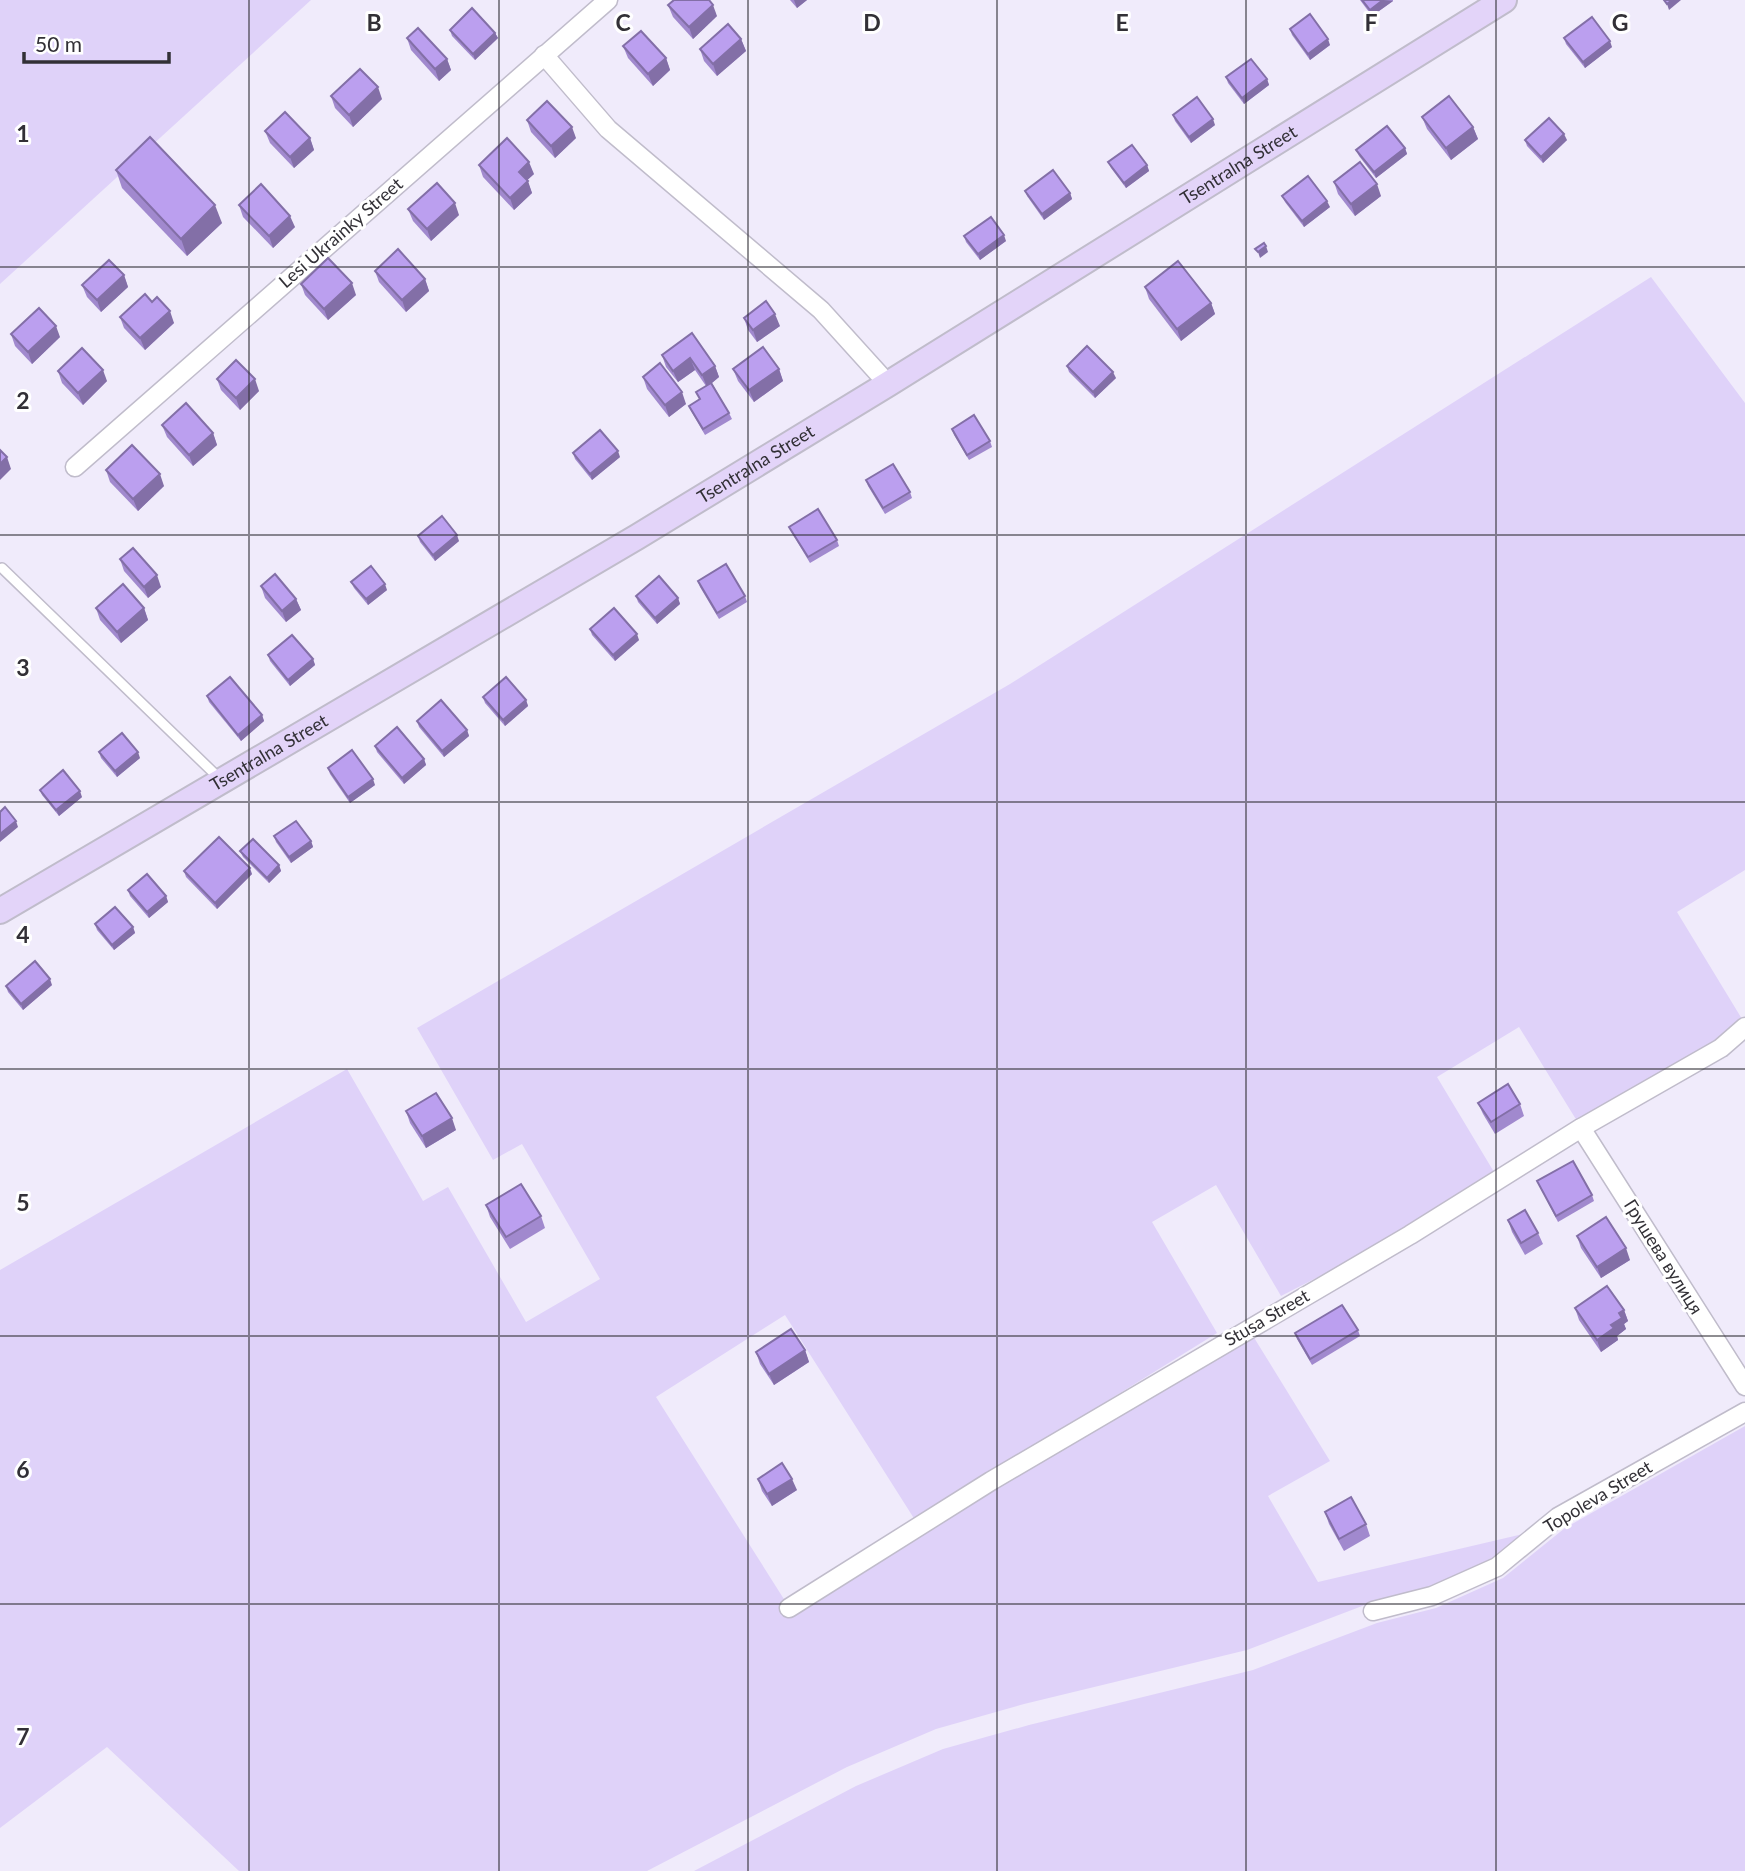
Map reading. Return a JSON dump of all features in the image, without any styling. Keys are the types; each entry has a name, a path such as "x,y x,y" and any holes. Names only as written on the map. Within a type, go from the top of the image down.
{"street":[{"name":"Lesi Ukrainky Street","path":"75,467 608,0"},
{"name":"Tsentralna Street","path":"0,911 637,537 1504,0"},
{"path":"544,55 608,130 821,310 888,384"},
{"name":"Stusa Street","path":"789,1608 991,1481 1398,1242 1581,1128 1721,1048 1745,1027"},
{"name":"Грушева вулиця","path":"1581,1128 1745,1386"},
{"name":"Topoleva Street","path":"1373,1611 1432,1596 1497,1567 1558,1517 1745,1412"}],"lane":[{"path":"2,569 221,781"}],"shaded area":[{"path":"0,0 311,0 0,284"},
{"path":"1651,277 1745,403 1745,870 1677,912 1742,1019 1717,1041 1577,1121 1519,1027 1437,1077 1494,1172 1359,1256 1281,1296 1216,1185 1152,1222 1217,1333 915,1520 785,1315 656,1397 794,1615 995,1488 1253,1336 1330,1461 1268,1496 1318,1582 1523,1534 1492,1560 1429,1588 1370,1603 1247,1650 1024,1704 936,1729 847,1767 647,1871 239,1871 107,1747 0,1828 0,1270 347,1069 423,1201 448,1187 526,1322 600,1279 522,1144 493,1160 417,1028 1010,684"},
{"path":"1745,1426 1745,1871 694,1871 856,1786 943,1749 1253,1670 1377,1623 1436,1608 1503,1578 1565,1528"}],"building":[{"path":"674,0 709,0 713,5 689,27 668,5"},
{"path":"1362,0 1383,0 1370,10"},
{"path":"472,8 495,33 473,54 450,30"},
{"path":"1310,14 1328,39 1308,54 1290,29"},
{"path":"1592,17 1610,41 1583,62 1564,38"},
{"path":"728,24 741,39 713,64 700,49"},
{"path":"418,28 447,59 435,69 407,38"},
{"path":"641,31 666,58 648,74 623,46"},
{"path":"1251,59 1267,79 1242,98 1226,77"},
{"path":"360,69 378,87 349,115 331,96"},
{"path":"1449,96 1473,127 1446,148 1422,117"},
{"path":"1197,97 1213,119 1189,137 1173,115"},
{"path":"547,101 572,127 551,146 527,120"},
{"path":"285,112 310,138 290,157 265,131"},
{"path":"1549,118 1564,134 1541,157 1525,140"},
{"path":"1387,126 1405,148 1374,172 1356,150"},
{"path":"150,137 215,205 181,239 116,170"},
{"path":"507,138 529,162 519,172 528,181 510,198 479,165"},
{"path":"1132,145 1147,165 1124,183 1108,162"},
{"path":"1360,162 1377,184 1351,204 1334,182"},
{"path":"1053,170 1070,193 1042,214 1025,191"},
{"path":"1308,176 1327,201 1302,221 1282,196"},
{"path":"437,183 455,203 427,229 408,209"},
{"path":"261,184 290,216 269,236 239,205"},
{"path":"991,217 1004,235 978,254 964,236"},
{"path":"1264,243 1266,246 1258,252 1255,249"},
{"path":"398,249 425,279 402,300 375,271"},
{"path":"328,258 352,283 324,309 301,284"},
{"path":"109,260 124,275 97,300 82,285"},
{"path":"1178,261 1211,303 1177,329 1145,287"},
{"path":"145,294 152,302 157,297 170,311 140,338 120,317"},
{"path":"766,301 775,314 753,330 744,318"},
{"path":"39,308 56,326 28,352 11,334"},
{"path":"692,333 715,366 702,375 690,358 673,371 662,355"},
{"path":"1087,346 1113,372 1093,392 1067,366"},
{"path":"763,347 779,369 749,390 733,369"},
{"path":"82,348 103,370 78,393 58,371"},
{"path":"236,360 255,379 236,398 217,379"},
{"path":"660,363 682,392 665,405 643,377"},
{"path":"711,383 729,413 703,429 689,406 700,399 696,392"},
{"path":"186,403 213,433 189,455 162,425"},
{"path":"974,415 990,441 967,455 952,429"},
{"path":"600,430 618,451 590,474 573,453"},
{"path":"132,445 160,474 133,499 106,470"},
{"path":"0,450 7,457 0,464"},
{"path":"893,464 910,492 883,508 866,480"},
{"path":"818,509 837,540 808,557 789,527"},
{"path":"442,516 457,535 433,555 418,536"},
{"path":"133,548 157,575 144,587 120,559"},
{"path":"726,564 745,596 717,613 698,581"},
{"path":"371,566 385,584 366,599 351,582"},
{"path":"275,574 296,599 282,611 261,586"},
{"path":"659,576 678,598 655,618 636,596"},
{"path":"123,584 144,608 117,632 96,608"},
{"path":"614,608 637,634 613,655 590,629"},
{"path":"292,635 313,659 288,680 268,655"},
{"path":"230,677 262,715 238,735 207,696"},
{"path":"506,677 526,700 503,720 483,697"},
{"path":"441,700 467,730 442,751 417,721"},
{"path":"397,727 424,759 402,778 375,746"},
{"path":"122,733 138,752 115,771 99,752"},
{"path":"352,750 373,779 348,797 328,768"},
{"path":"63,770 80,791 56,810 40,790"},
{"path":"5,807 16,821 0,834 0,812"},
{"path":"296,821 311,841 289,857 274,836"},
{"path":"219,837 250,868 215,903 184,871"},
{"path":"253,839 279,865 267,878 240,851"},
{"path":"147,874 166,896 147,912 128,890"},
{"path":"115,907 133,927 112,945 95,924"},
{"path":"35,961 50,979 21,1004 6,986"},
{"path":"1508,1084 1520,1104 1491,1122 1478,1103"},
{"path":"436,1093 452,1118 422,1136 406,1111"},
{"path":"1573,1161 1592,1195 1556,1216 1537,1181"},
{"path":"521,1184 541,1216 506,1237 486,1205"},
{"path":"1525,1210 1538,1233 1521,1243 1508,1220"},
{"path":"1606,1217 1626,1248 1597,1267 1577,1236"},
{"path":"1607,1286 1624,1310 1619,1313 1622,1318 1611,1325 1614,1328 1597,1340 1575,1308"},
{"path":"1342,1305 1358,1330 1310,1359 1295,1333"},
{"path":"791,1329 805,1350 769,1374 756,1352"},
{"path":"782,1463 792,1479 767,1494 758,1479"},
{"path":"1351,1497 1366,1524 1339,1539 1325,1512"}]}
